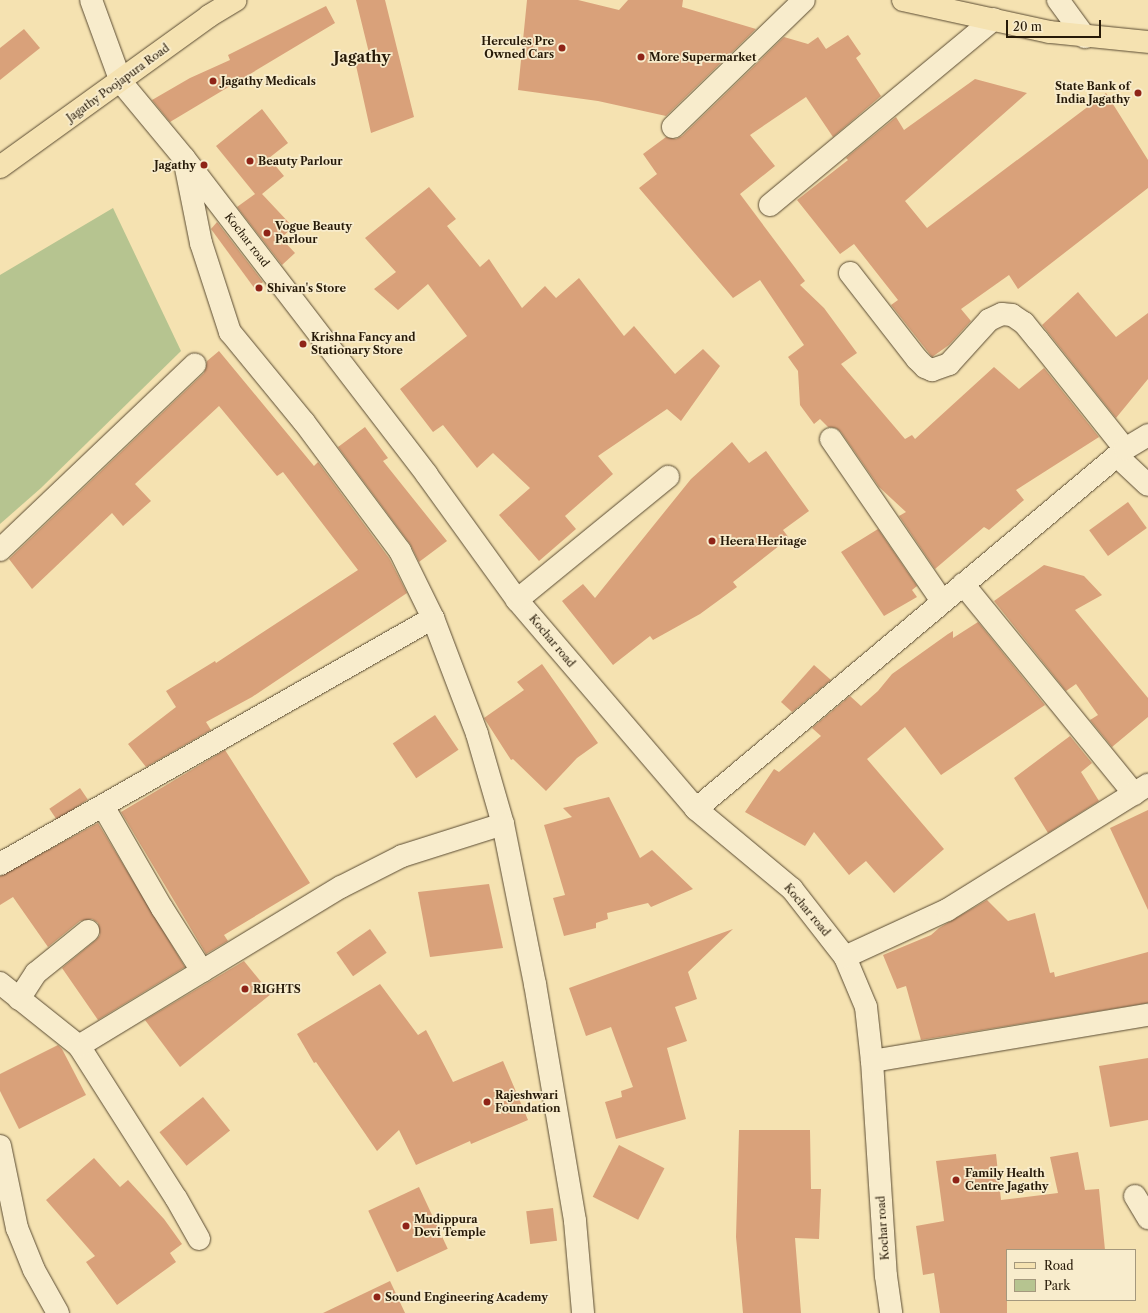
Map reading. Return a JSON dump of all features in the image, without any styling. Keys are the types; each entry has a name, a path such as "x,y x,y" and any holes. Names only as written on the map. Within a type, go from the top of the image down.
{"main road":[{"name":"Jagathy Poojapura Road","path":"0,168 121,82 209,16 236,0"},
{"path":"902,0 1085,37 1148,42"}],"street":[{"name":"Kochar road","path":"91,0 121,82 184,158 422,468 517,600 696,809 792,889 844,957 866,1007 872,1061 886,1276 891,1313"},
{"path":"673,127 804,0"},
{"path":"1058,0 1085,37"},
{"path":"770,205 994,19"},
{"path":"184,158 201,243 230,332 304,422 400,551 433,618 477,734 503,824 535,984 575,1221 583,1313"},
{"path":"850,273 917,360 924,367 932,370 949,364 988,320 1002,314 1012,315 1024,323 1121,452 1148,485"},
{"path":"0,550 195,364"},
{"path":"696,809 1121,452 1148,435"},
{"path":"831,439 942,601"},
{"path":"517,600 668,477"},
{"path":"844,957 947,910 1141,790 964,584"},
{"path":"0,864 433,618"},
{"path":"103,806 162,908 202,971"},
{"path":"79,1046 341,887 402,856 503,824"},
{"path":"19,999 36,973 88,931"},
{"path":"0,983 79,1046 176,1198 199,1239"},
{"path":"872,1061 1148,1015"},
{"path":"0,1146 17,1228 34,1270 58,1313"},
{"path":"1135,1196 1148,1218"}],"green space":[{"path":"113,208 181,351 41,488 0,524 0,275"}],"building":[{"path":"356,0 385,0 414,117 371,133 355,61 370,57"},
{"path":"527,0 578,0 619,10 628,0 683,0 682,7 756,29 666,116 598,101 518,90"},
{"path":"326,6 335,23 170,122 152,100 190,78 230,60 228,55"},
{"path":"24,29 40,48 0,80 0,48"},
{"path":"848,35 861,54 856,58 881,96 833,137 806,97 750,135 775,166 740,194 805,281 800,285 824,308 857,353 841,364 905,439 912,435 915,439 994,367 1019,389 1044,368 1099,437 1016,490 1024,500 989,530 984,527 935,569 899,516 906,512 879,487 841,432 836,428 828,427 820,419 814,424 800,405 798,371 788,357 804,345 760,280 733,298 639,188 657,174 643,154 666,137 676,139 682,136 784,37 808,44 818,37 826,49"},
{"path":"975,79 1027,93 905,201 927,228 1106,93 1148,160 1148,188 1018,289 1009,275 961,309 971,321 949,345 932,357 891,305 898,300 854,244 840,254 797,200 848,160 846,158 896,117 904,130"},
{"path":"262,109 288,143 269,158 284,176 262,194 293,227 281,238 295,253 282,265 237,207 255,194 216,146"},
{"path":"429,187 456,219 447,226 480,267 489,259 522,308 545,286 556,298 579,278 624,336 634,326 675,374 703,349 720,366 681,421 667,409 598,456 613,474 565,516 576,529 539,561 499,515 530,488 493,453 477,468 443,425 433,432 400,389 467,336 428,284 398,310 374,289 396,272 365,238"},
{"path":"217,222 263,282 255,289 211,229"},
{"path":"1078,292 1116,337 1148,313 1148,379 1116,418 1042,325"},
{"path":"219,351 314,466 318,462 389,558 407,593 252,697 206,722 211,730 146,767 128,744 176,707 166,691 215,661 216,663 358,570 283,472 277,476 219,406 135,484 151,501 123,526 112,513 32,589 9,559 204,373 207,361"},
{"path":"365,427 388,458 383,461 447,541 419,562 410,544 338,447"},
{"name":"Heera Heritage","path":"732,442 749,463 766,451 809,511 783,530 789,538 733,582 737,587 700,614 653,640 650,636 613,665 562,601 583,584 595,598 691,479"},
{"path":"1128,502 1147,528 1108,556 1089,530"},
{"path":"878,529 917,586 912,590 917,597 884,616 841,552"},
{"path":"1044,565 1084,576 1102,595 1075,610 1148,698 1148,717 1112,747 1090,720 1098,715 1076,684 1066,691 994,601"},
{"path":"978,622 1045,705 941,775 905,727 867,759 944,849 894,893 866,861 849,875 814,832 805,846 745,812 774,769 779,772 821,736 812,728 850,696 861,706 878,691 892,674 948,634 953,631 953,638"},
{"path":"542,664 598,743 577,758 546,791 513,759 511,760 484,718 524,690 517,682"},
{"path":"814,665 831,680 792,712 781,702"},
{"path":"435,715 458,750 416,778 393,744"},
{"path":"1070,736 1092,763 1081,772 1099,801 1048,833 1014,778"},
{"path":"225,750 310,883 224,935 228,941 206,954 121,812"},
{"path":"80,788 88,800 57,820 49,809"},
{"path":"609,797 640,858 652,850 693,889 651,907 648,903 607,913 608,919 596,923 596,928 564,936 553,898 565,895 544,825 572,817 563,808"},
{"path":"1148,810 1148,910 1110,828"},
{"path":"98,823 185,967 98,1020 62,968 100,935 98,923 92,919 80,921 48,947 13,897 0,905 0,876"},
{"path":"489,884 503,948 430,957 418,892"},
{"path":"987,900 1008,921 1035,913 1050,973 1054,972 1055,977 1148,952 1148,1003 921,1040 906,986 897,989 883,955 931,935 939,928"},
{"path":"370,929 387,953 353,976 336,953"},
{"path":"733,929 688,972 697,999 675,1007 687,1041 667,1048 686,1119 616,1139 605,1102 622,1097 621,1091 633,1087 611,1027 586,1036 569,988"},
{"path":"244,961 271,994 180,1067 145,1020"},
{"path":"380,984 418,1035 426,1030 453,1082 503,1061 528,1120 471,1144 470,1141 416,1165 399,1130 377,1151 316,1062 314,1063 297,1034"},
{"path":"58,1045 62,1049 86,1095 19,1129 0,1091 0,1074"},
{"path":"1148,1058 1148,1120 1110,1127 1099,1066"},
{"path":"203,1097 230,1130 187,1166 159,1132"},
{"path":"739,1130 810,1130 811,1189 821,1189 819,1239 795,1238 801,1313 743,1313 736,1237"},
{"path":"619,1145 664,1168 638,1220 593,1197"},
{"path":"1078,1152 1085,1190 1099,1189 1105,1249 1006,1249 1007,1313 940,1313 934,1273 923,1275 916,1226 944,1221 936,1161 996,1154 1001,1200 1058,1193 1050,1157"},
{"path":"94,1158 120,1187 128,1180 164,1219 182,1244 170,1253 176,1262 117,1305 86,1262 95,1256 46,1200"},
{"name":"Mudippura Devi Temple","path":"419,1187 448,1249 397,1272 368,1211"},
{"path":"553,1208 557,1241 530,1244 526,1211"},
{"name":"Sound Engineering Academy","path":"390,1281 405,1313 323,1313"}],"place":[{"name":"Hercules Pre Owned Cars","path":"562,48"},
{"name":"More Supermarket","path":"641,57"},
{"name":"Jagathy Medicals","path":"213,81"},
{"name":"State Bank of India Jagathy","path":"1138,93"},
{"name":"Beauty Parlour","path":"250,161"},
{"name":"Jagathy","path":"204,165"},
{"name":"Vogue Beauty Parlour","path":"267,233"},
{"name":"Shivan's Store","path":"259,288"},
{"name":"Krishna Fancy and Stationary Store","path":"303,344"},
{"name":"Heera Heritage","path":"712,541"},
{"name":"RIGHTS","path":"245,989"},
{"name":"Rajeshwari Foundation","path":"487,1102"},
{"name":"Family Health Centre Jagathy","path":"956,1180"},
{"name":"Mudippura Devi Temple","path":"406,1226"},
{"name":"Sound Engineering Academy","path":"377,1297"}],"district":[{"name":"Jagathy","path":"362,57"}]}
